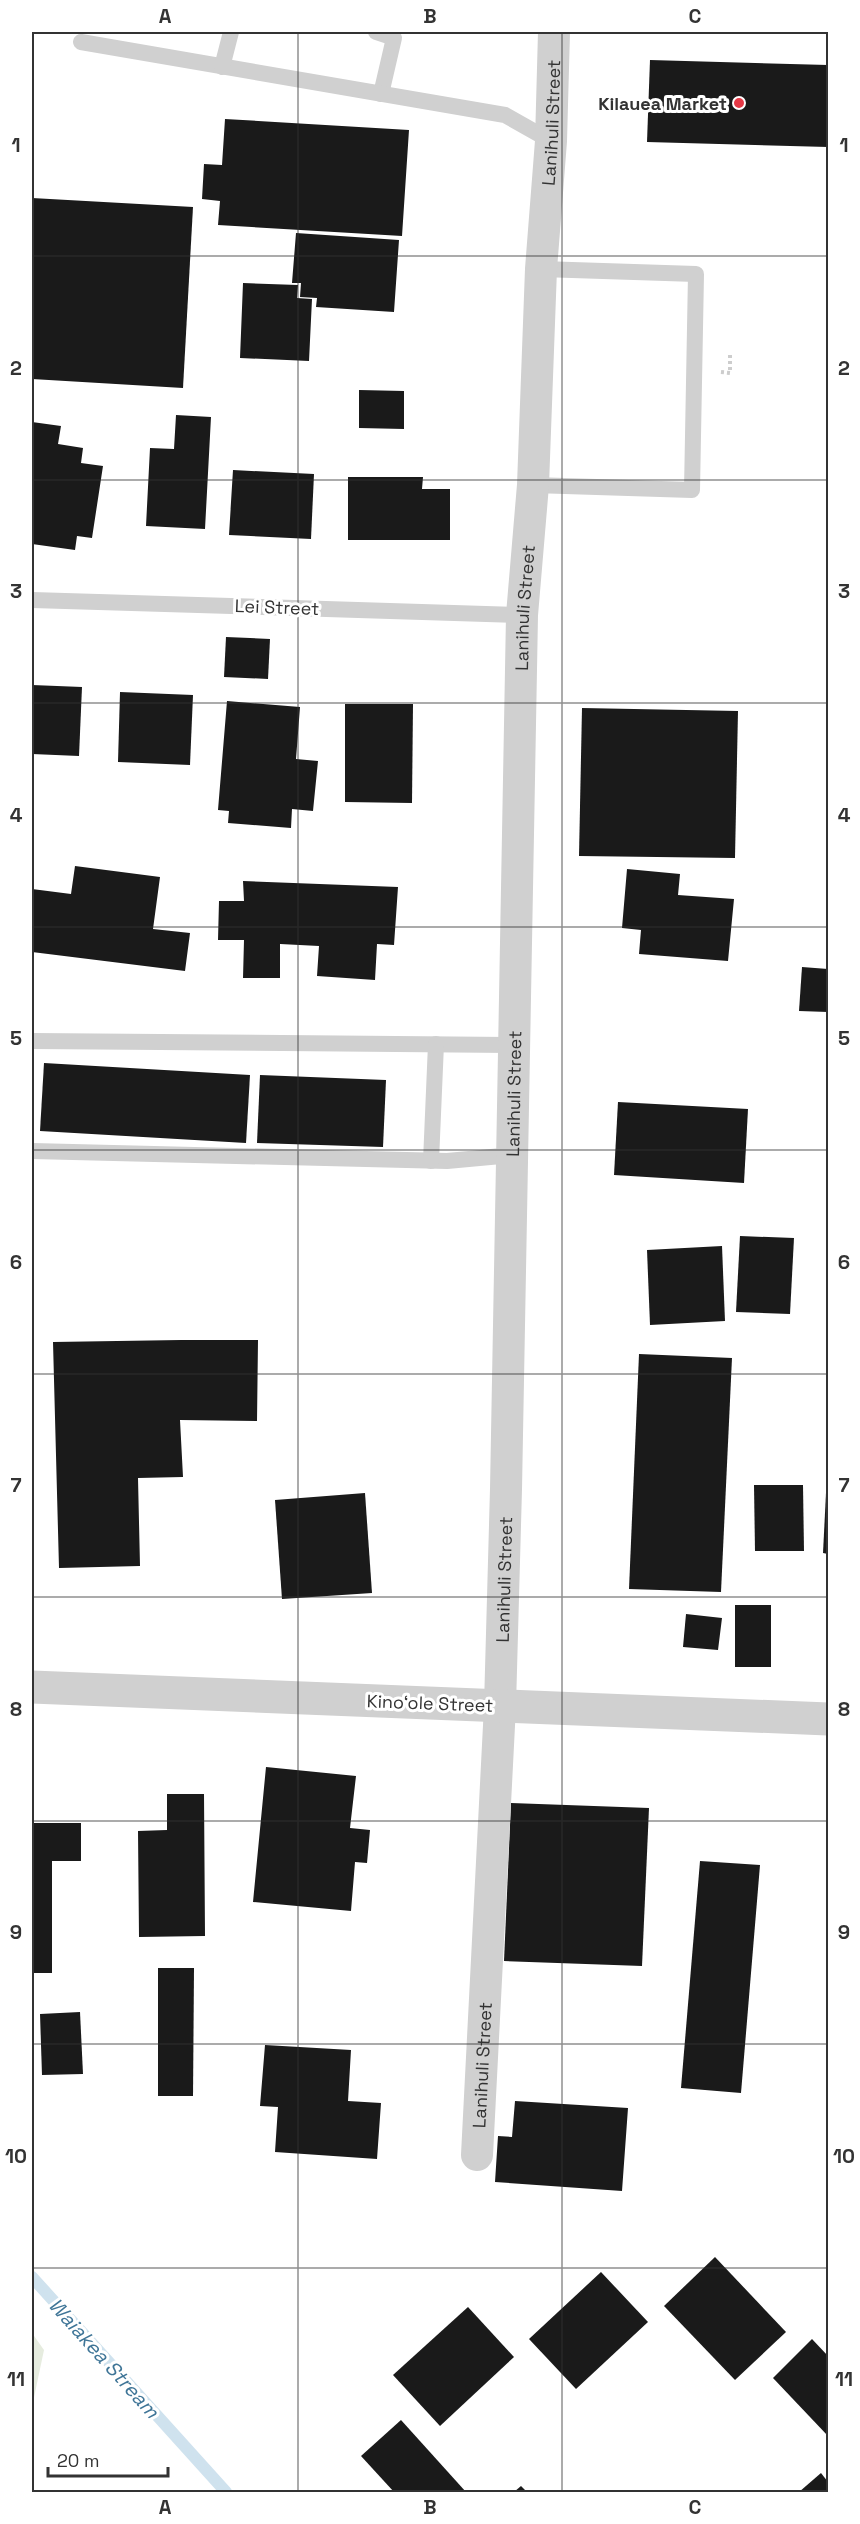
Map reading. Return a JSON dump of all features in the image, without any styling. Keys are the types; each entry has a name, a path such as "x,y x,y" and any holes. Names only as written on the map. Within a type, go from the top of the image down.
{"street":[{"name":"Lanihuli Street","path":"477,2155 500,1706 522,615 533,484 540,269 551,141 554,32"},
{"name":"Kinoʻole Street","path":"32,1687 828,1719"}],"lane":[{"path":"222,67 231,32"},
{"path":"376,32 394,38 381,94"},
{"path":"81,42 505,115 551,141"},
{"path":"533,484 692,490 696,274 540,269"},
{"name":"Lei Street","path":"32,600 522,615"},
{"path":"32,1041 514,1045"},
{"path":"431,1161 436,1044"},
{"path":"32,1151 431,1161 512,1155"}],"shaded area":[{"path":"32,2333 44,2350 32,2407"}],"building":[{"name":"Kilauea Market","path":"650,60 828,65 828,147 647,142"},
{"path":"225,119 409,130 402,236 218,225 220,201 202,199 204,164 222,165"},
{"path":"32,198 193,207 183,388 32,379"},
{"path":"296,233 399,240 394,312 316,307 317,298 300,297 301,283 292,283"},
{"path":"243,283 298,285 297,298 312,299 309,361 240,358"},
{"path":"359,390 404,391 404,429 359,428"},
{"path":"176,415 211,417 205,529 146,526 150,448 174,449"},
{"path":"32,422 61,426 58,444 83,448 81,463 103,466 92,538 77,536 75,550 32,544"},
{"path":"233,470 314,474 311,539 229,535"},
{"path":"348,477 423,477 422,489 450,489 450,540 348,540"},
{"path":"226,637 270,639 268,679 224,677"},
{"path":"32,685 82,687 79,756 32,754"},
{"path":"120,692 193,695 190,765 118,762"},
{"path":"227,701 300,707 296,759 318,761 313,811 292,809 291,828 228,823 229,811 218,810"},
{"path":"345,704 413,704 412,803 345,802"},
{"path":"582,708 738,711 735,858 579,856"},
{"path":"75,866 160,877 153,929 190,933 185,971 32,952 32,889 71,894"},
{"path":"627,869 680,874 678,895 734,899 728,961 639,954 641,930 622,928"},
{"path":"243,881 398,887 394,945 377,944 375,980 317,976 319,946 280,944 280,978 243,978 244,940 218,940 219,901 244,901"},
{"path":"802,967 828,969 828,1012 799,1011"},
{"path":"44,1063 250,1075 246,1143 40,1131"},
{"path":"260,1075 386,1080 383,1147 257,1143"},
{"path":"618,1102 748,1109 744,1183 614,1175"},
{"path":"740,1236 794,1238 790,1314 736,1312"},
{"path":"722,1246 725,1321 650,1325 647,1250"},
{"path":"258,1340 257,1421 180,1420 183,1477 138,1478 140,1566 59,1568 53,1342"},
{"path":"639,1354 732,1358 721,1592 629,1589"},
{"path":"828,1473 828,1554 823,1553"},
{"path":"754,1485 803,1485 804,1551 755,1551"},
{"path":"365,1493 372,1593 282,1599 275,1500"},
{"path":"735,1605 771,1605 771,1667 735,1667"},
{"path":"686,1614 722,1618 718,1650 683,1647"},
{"path":"266,1767 356,1776 350,1828 370,1830 367,1863 355,1862 351,1911 253,1902"},
{"path":"167,1794 204,1794 205,1936 139,1937 138,1831 167,1830"},
{"path":"511,1803 649,1808 642,1966 504,1961"},
{"path":"32,1823 81,1823 81,1861 52,1861 52,1973 32,1973"},
{"path":"700,1861 760,1865 741,2093 681,2088"},
{"path":"158,1968 194,1968 193,2096 158,2096"},
{"path":"80,2012 83,2074 42,2075 40,2014"},
{"path":"265,2045 351,2050 348,2101 381,2103 377,2159 275,2152 278,2107 260,2106"},
{"path":"515,2101 628,2108 622,2191 495,2182 498,2136 512,2137"},
{"path":"715,2257 786,2332 735,2380 664,2306"},
{"path":"601,2272 648,2322 576,2389 529,2339"},
{"path":"468,2307 514,2357 440,2426 393,2375"},
{"path":"812,2339 828,2356 828,2436 773,2378"},
{"path":"401,2420 466,2492 394,2492 361,2456"},
{"path":"821,2473 828,2482 828,2492 799,2492"},
{"path":"521,2486 527,2492 514,2492"}],"waterway":[{"name":"Waiakea Stream","path":"32,2277 226,2492"}],"place":[{"name":"Kilauea Market","path":"739,103"}]}
